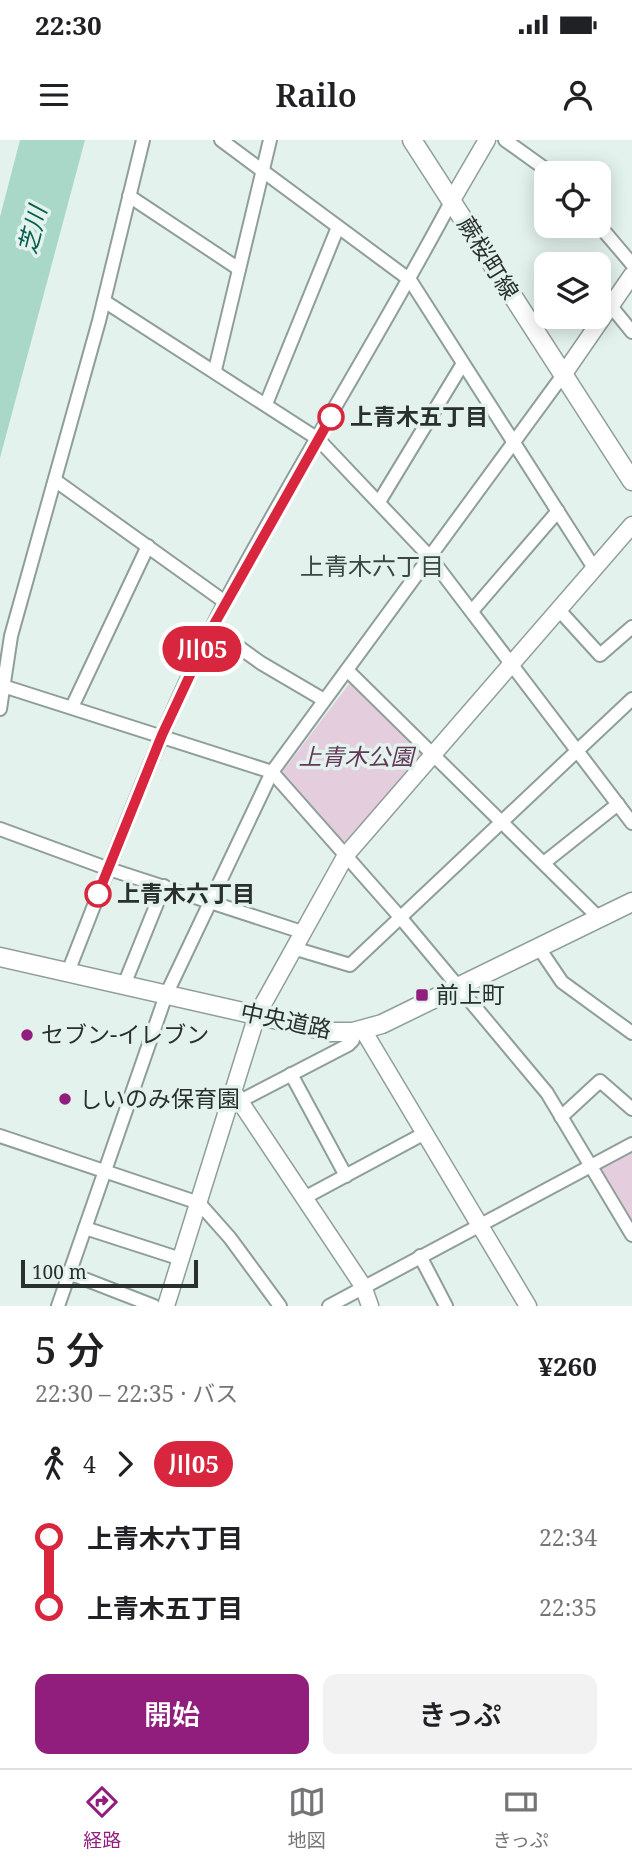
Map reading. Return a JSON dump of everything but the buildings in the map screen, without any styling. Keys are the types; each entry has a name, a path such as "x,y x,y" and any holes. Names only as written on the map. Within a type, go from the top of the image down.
{"main road":[{"name":"蕨桜町線","path":"412,140 630,475"},
{"name":"中央道路","path":"0,957 331,1032 358,1031 460,988 632,902"}],"street":[{"path":"0,709 11,636 56,481 143,140"},
{"path":"221,140 410,281 594,568"},
{"path":"215,370 270,140"},
{"path":"68,972 162,735 225,602 410,281 487,140"},
{"path":"505,140 534,161"},
{"path":"130,196 239,268"},
{"path":"266,404 338,227"},
{"path":"610,238 632,264"},
{"path":"611,304 632,275"},
{"path":"104,300 318,439 430,557 632,823"},
{"path":"611,306 632,332"},
{"path":"58,1306 166,995 272,772 514,443 594,329"},
{"path":"379,502 462,365"},
{"path":"56,481 225,602"},
{"path":"472,611 558,511"},
{"path":"166,1306 236,1096 257,1015 346,855 632,525"},
{"path":"72,707 148,547"},
{"path":"559,610 600,655 632,627"},
{"path":"212,628 261,663 324,701"},
{"path":"347,670 600,919"},
{"path":"3,686 272,772 400,917 547,1093 632,1235"},
{"path":"293,948 350,965 632,701"},
{"path":"545,862 618,804"},
{"path":"0,829 108,869 211,900 302,932"},
{"path":"124,985 164,886"},
{"path":"539,948 562,982 632,1033"},
{"path":"236,1096 291,1074 348,1045 358,1031 425,1133 528,1306"},
{"path":"291,1074 346,1176"},
{"path":"562,1117 600,1081 632,1109"},
{"path":"236,1096 363,1286 370,1306"},
{"path":"304,1198 425,1133"},
{"path":"0,1136 199,1203 230,1238 279,1306"},
{"path":"329,1306 632,1144"},
{"path":"85,1228 181,1259"},
{"path":"420,1256 446,1306"},
{"path":"69,1273 154,1306"}],"green space":[{"name":"上青木公園","path":"349,684 355,686 420,750 421,758 348,842 339,840 284,777 283,771"},
{"path":"632,1150 632,1226 598,1173 600,1168"}],"water":[{"name":"芝川","path":"20,140 85,140 0,458 0,217"}],"bus line":[{"name":"川05","path":"98,894 162,735 212,628 331,417"}],"place":[{"name":"上青木五丁目","path":"331,417"},
{"name":"上青木六丁目","path":"98,894"},
{"name":"前上町","path":"422,995"},
{"name":"セブン-イレブン","path":"27,1035"},
{"name":"しいのみ保育園","path":"65,1099"}],"district":[{"name":"上青木六丁目","path":"372,567"}]}
